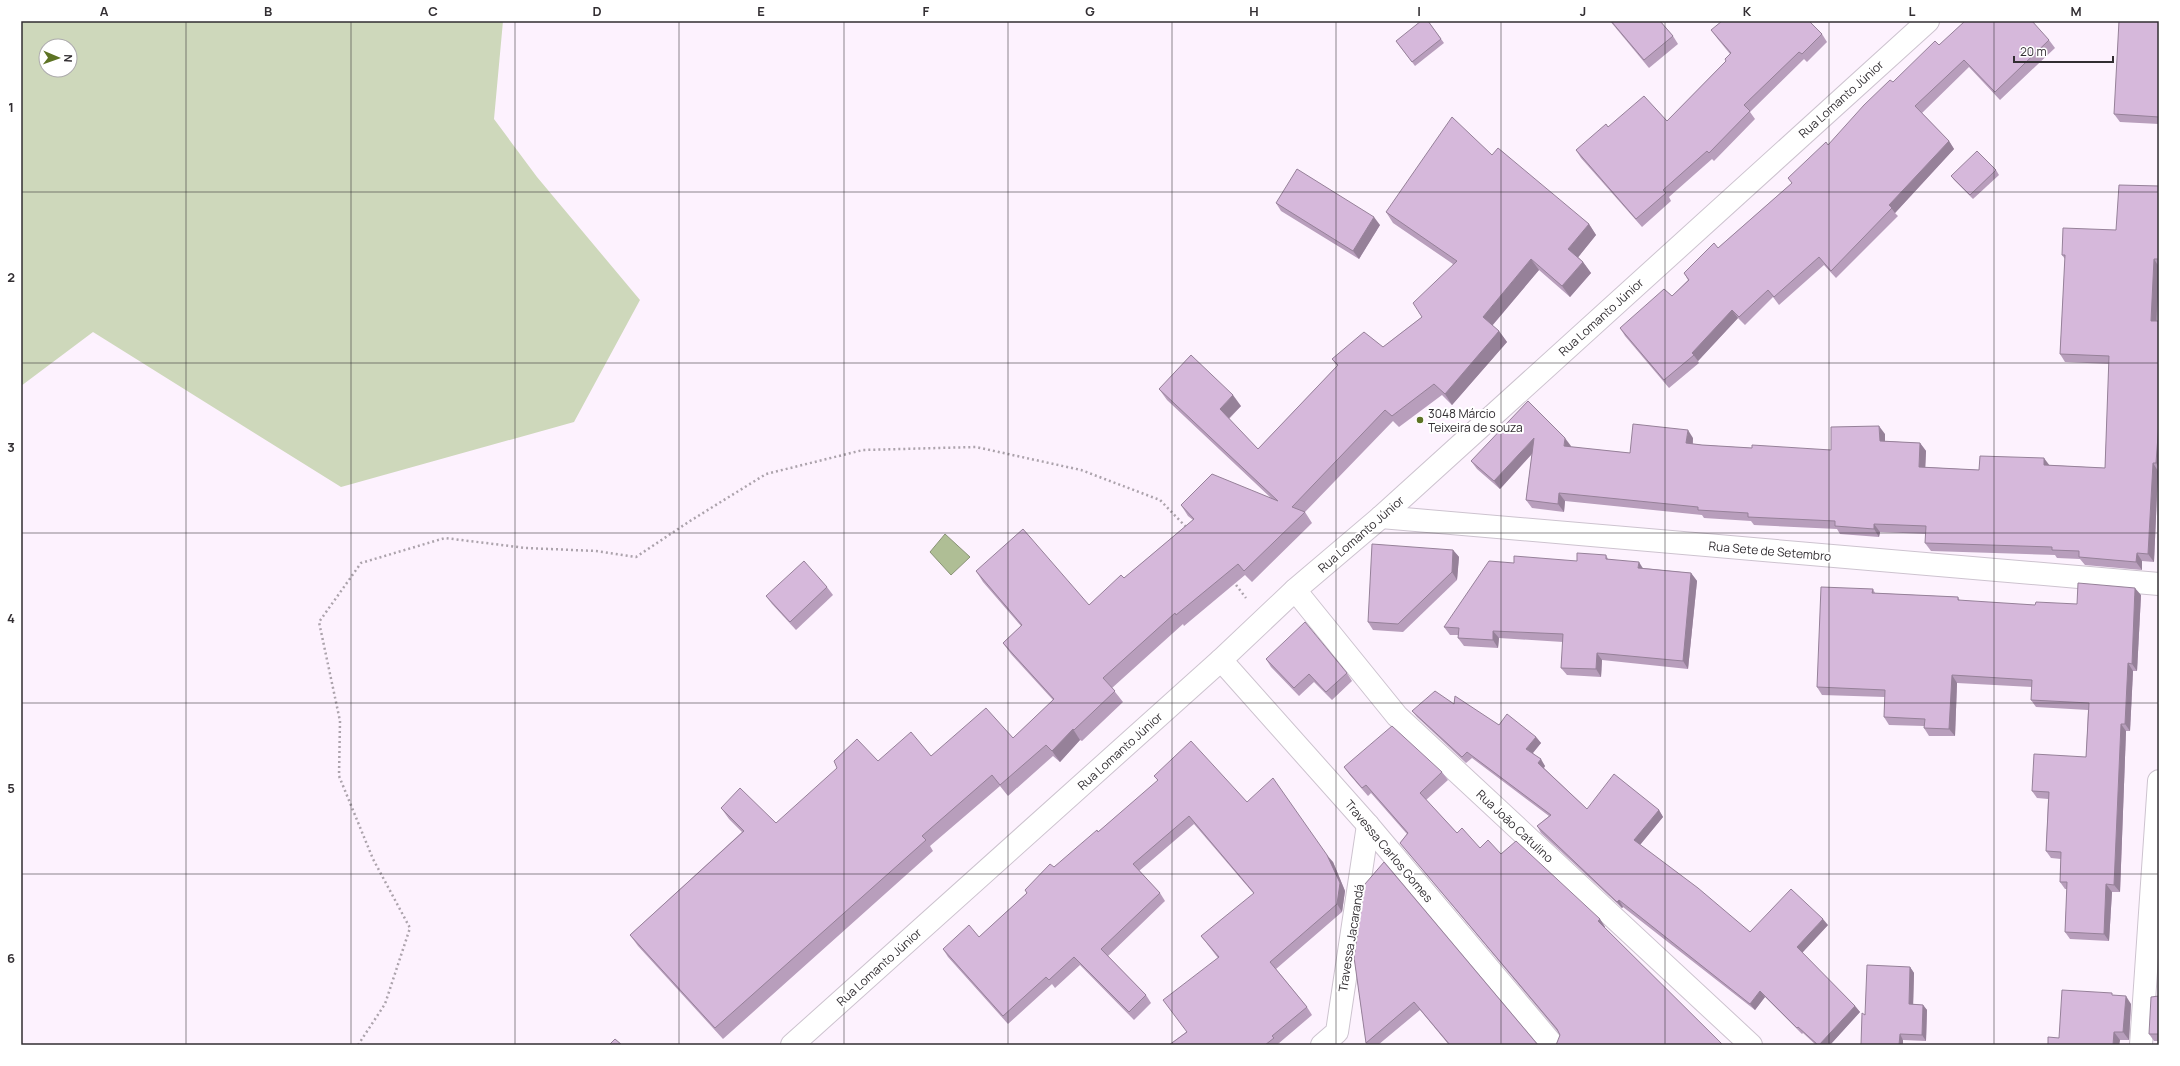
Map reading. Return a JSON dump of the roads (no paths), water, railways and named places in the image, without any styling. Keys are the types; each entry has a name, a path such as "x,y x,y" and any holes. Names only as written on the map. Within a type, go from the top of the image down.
{"street":[{"name":"Rua Lomanto Júnior","path":"792,1045 1221,660 1296,590 1381,518 1928,21"},
{"name":"Rua Sete de Setembro","path":"1381,518 2159,584"},
{"name":"Rua João Catulino","path":"1296,590 1397,716 1751,1045"},
{"name":"Travessa Carlos Gomes","path":"1221,660 1368,825 1553,1045"},
{"path":"2141,1045 2159,781"},
{"name":"Travessa Jacarandá","path":"1336,1041 1368,825"}],"place":[{"name":"3048 Márcio Teixeira de souza","path":"1420,420"}]}
